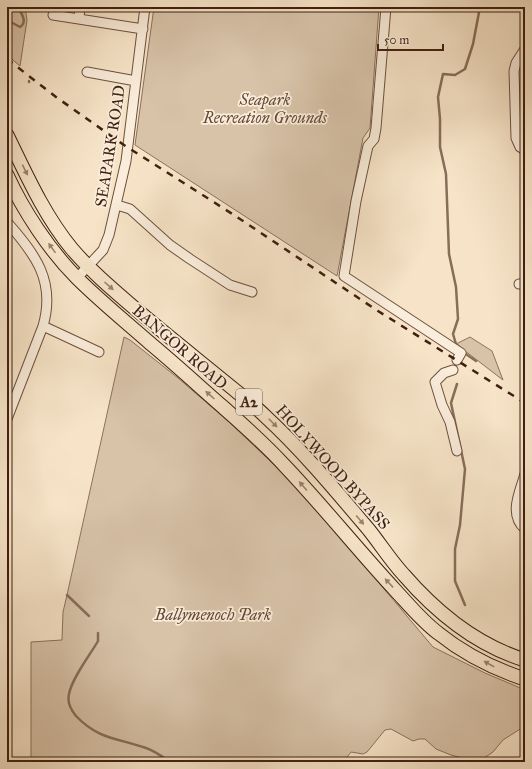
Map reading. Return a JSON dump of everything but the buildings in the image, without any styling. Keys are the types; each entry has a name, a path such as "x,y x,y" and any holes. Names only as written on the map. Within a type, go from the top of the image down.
{"highway":[{"name":"HOLYWOOD BYPASS","path":"7,135 42,205 71,248 87,267 264,415 328,482 404,575 443,615 482,642 507,655 525,660"},
{"name":"A2","path":"7,175 21,201 41,232 61,260 77,278"},
{"name":"BANGOR ROAD","path":"77,278 241,423 284,464 370,563 437,633 494,667 525,679"},
{"path":"460,648 469,633"}],"street":[{"path":"79,19 80,7"},
{"name":"SEAPARK ROAD","path":"77,278 107,243 117,205 126,162 145,7"},
{"path":"386,7 376,128 374,139 368,146 366,153 356,201 344,276 460,353 457,360"},
{"path":"53,15 143,29"},
{"path":"525,49 516,63 514,71 516,138 518,144 525,150"},
{"path":"87,72 136,81"},
{"path":"117,205 130,209 170,245 230,285 246,293"},
{"path":"7,222 30,250 43,276 47,301 47,313 43,326 7,419"},
{"path":"7,237 14,230"},
{"path":"43,326 99,352"},
{"path":"453,370 444,373 435,382 442,405 450,422 457,451"},
{"path":"525,474 516,511 517,519 525,529"}],"green space":[{"path":"7,7 25,7 27,20 20,66 7,55"},
{"name":"Seapark Recreation Grounds","path":"154,7 379,7 370,128 363,138 337,276 135,145"},
{"name":"Ballymenoch Park","path":"124,337 130,340 178,378 229,422 286,476 326,520 433,647 485,673 525,690 525,726 503,740 493,752 481,760 474,761 451,755 436,749 425,739 413,741 391,729 385,730 367,752 363,754 351,752 343,762 31,762 31,642 62,640 63,612"},
{"path":"470,337 492,351 503,380 456,344"}],"waterway":[{"path":"7,20 20,27 22,25 24,20 18,7"},
{"path":"459,347 456,344 453,334 458,319 456,287 449,254 446,174 440,147 438,97 443,74 455,75 465,69 473,44 480,7"},
{"path":"463,352 476,361"},
{"path":"457,384 451,403 465,469 460,525 455,549 455,581 465,605"},
{"path":"67,595 89,616"},
{"path":"98,633 98,641 77,674 71,688 69,694 70,706 76,716 93,730 109,737 149,749 170,762"}],"railway":[{"path":"7,59 56,97 124,145 234,215 378,311 525,403"}]}
